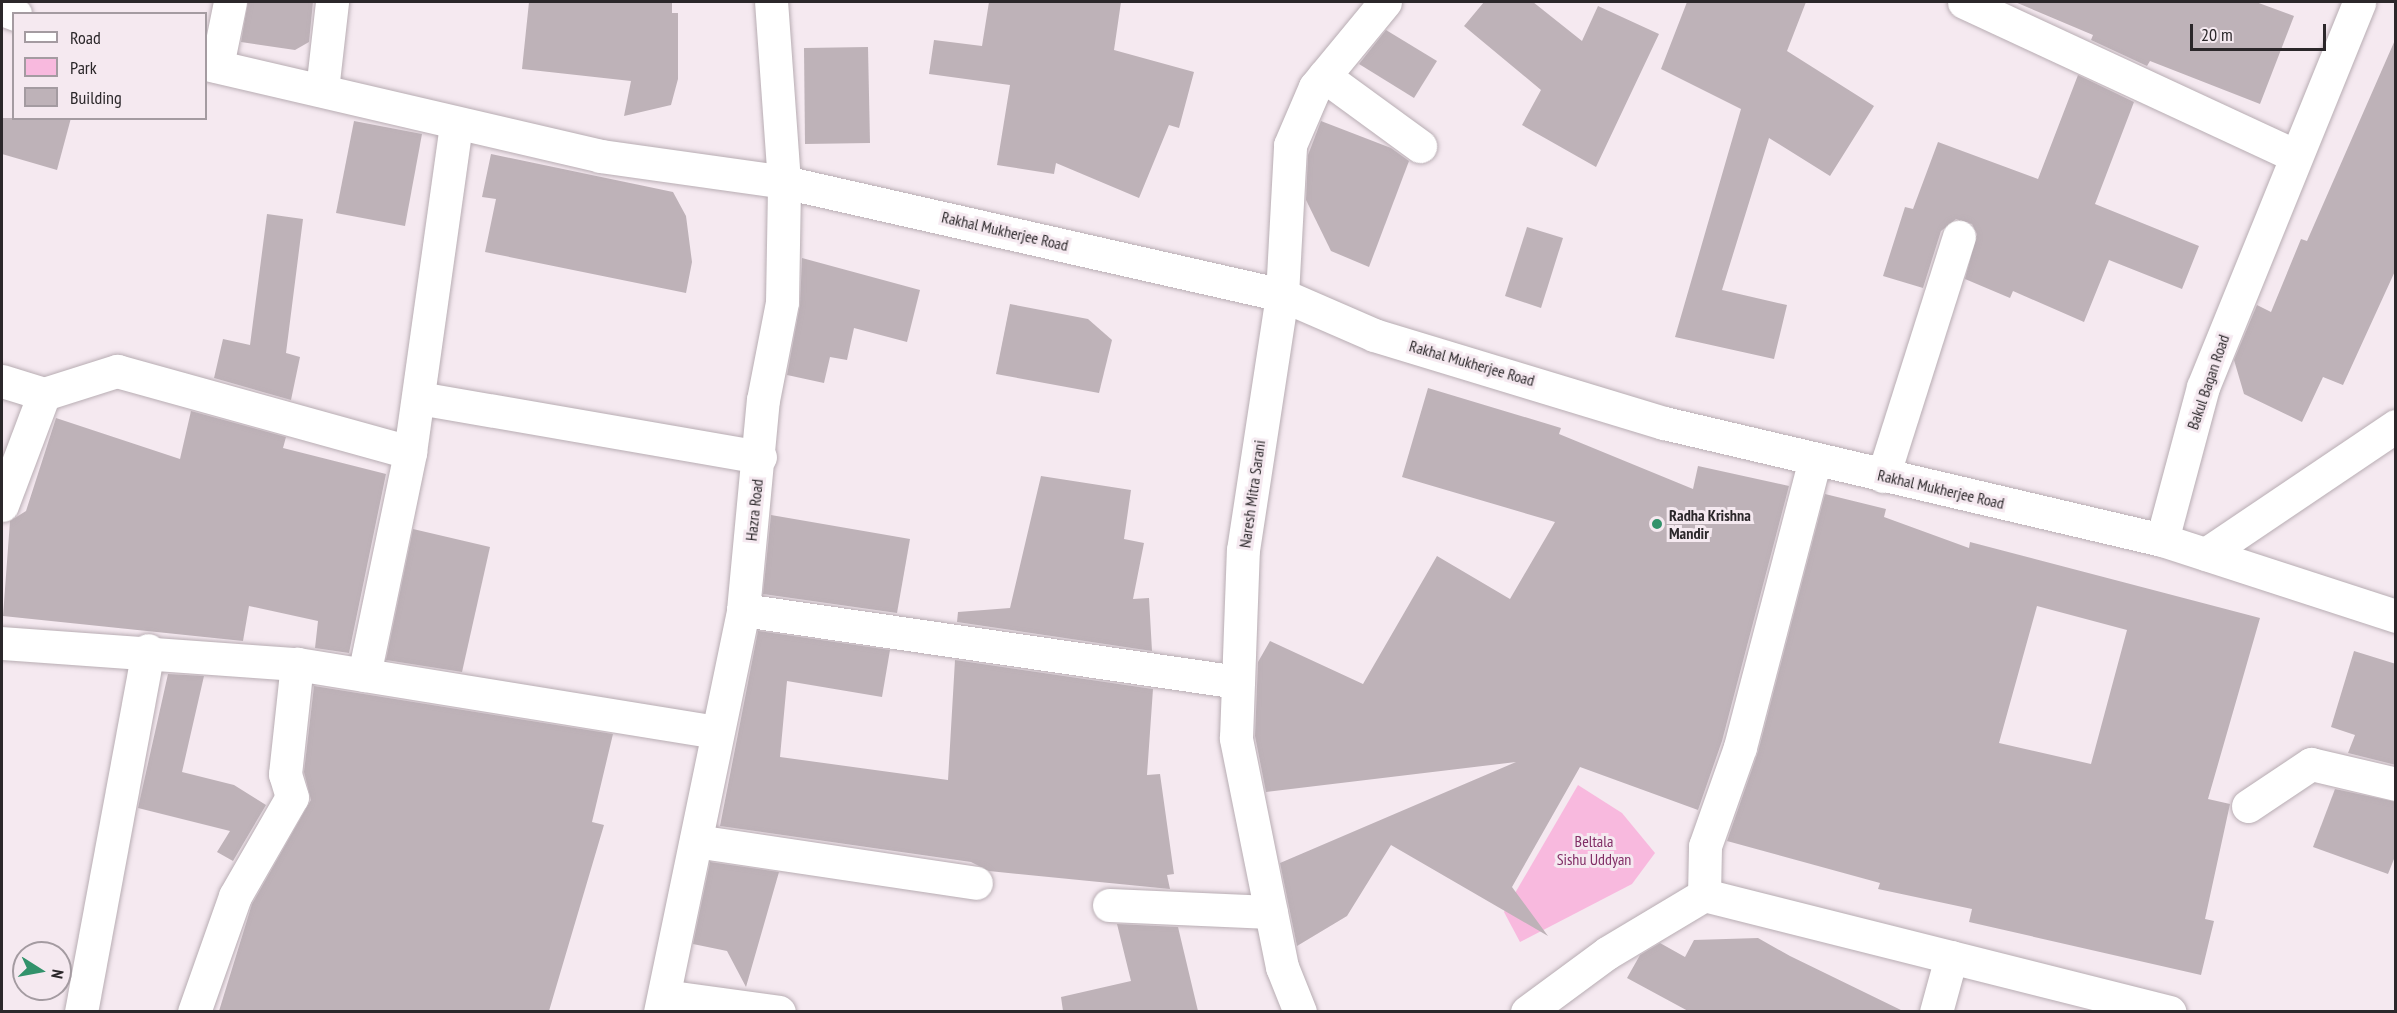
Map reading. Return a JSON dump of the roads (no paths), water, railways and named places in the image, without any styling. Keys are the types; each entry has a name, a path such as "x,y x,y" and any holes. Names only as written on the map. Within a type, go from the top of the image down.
{"street":[{"path":"211,65 230,2"},
{"path":"322,90 332,2"},
{"name":"Hazra Road","path":"662,1004 716,732 743,610 760,457 763,400 782,302 784,182 771,2"},
{"name":"Naresh Mitra Sarani","path":"1300,1011 1282,967 1236,738 1243,550 1282,295 1290,145 1324,76 1382,2"},
{"path":"1964,2 2296,156"},
{"name":"Bakul Bagan Road","path":"2162,540 2203,387 2360,2"},
{"name":"Rakhal Mukherjee Road","path":"211,65 600,156 784,182 1282,295 1374,335 1664,423 2162,540"},
{"path":"1324,76 1420,146"},
{"path":"364,675 411,452 456,123"},
{"path":"1884,476 1959,237"},
{"path":"2,381 44,394 117,371 411,452"},
{"path":"2,505 44,394"},
{"path":"419,398 760,457"},
{"path":"2206,554 2396,426"},
{"path":"1704,895 1705,846 1740,747 1815,459"},
{"path":"2162,540 2396,616"},
{"path":"743,610 1238,682"},
{"path":"2,643 148,650 297,664 716,732"},
{"path":"81,1011 148,650"},
{"path":"194,1011 235,896 292,797 285,774 297,664"},
{"path":"2248,806 2310,764 2396,784"},
{"path":"696,841 976,883"},
{"path":"1527,1011 1607,953 1704,895 2170,1011"},
{"path":"1109,905 1271,912"},
{"path":"1936,1011 1951,957"},
{"path":"662,1004 779,1011"}],"place":[{"name":"Radha Krishna Mandir","path":"1657,524"}],"park label":[{"name":"Beltala Sishu Uddyan","path":"1594,850"}]}
